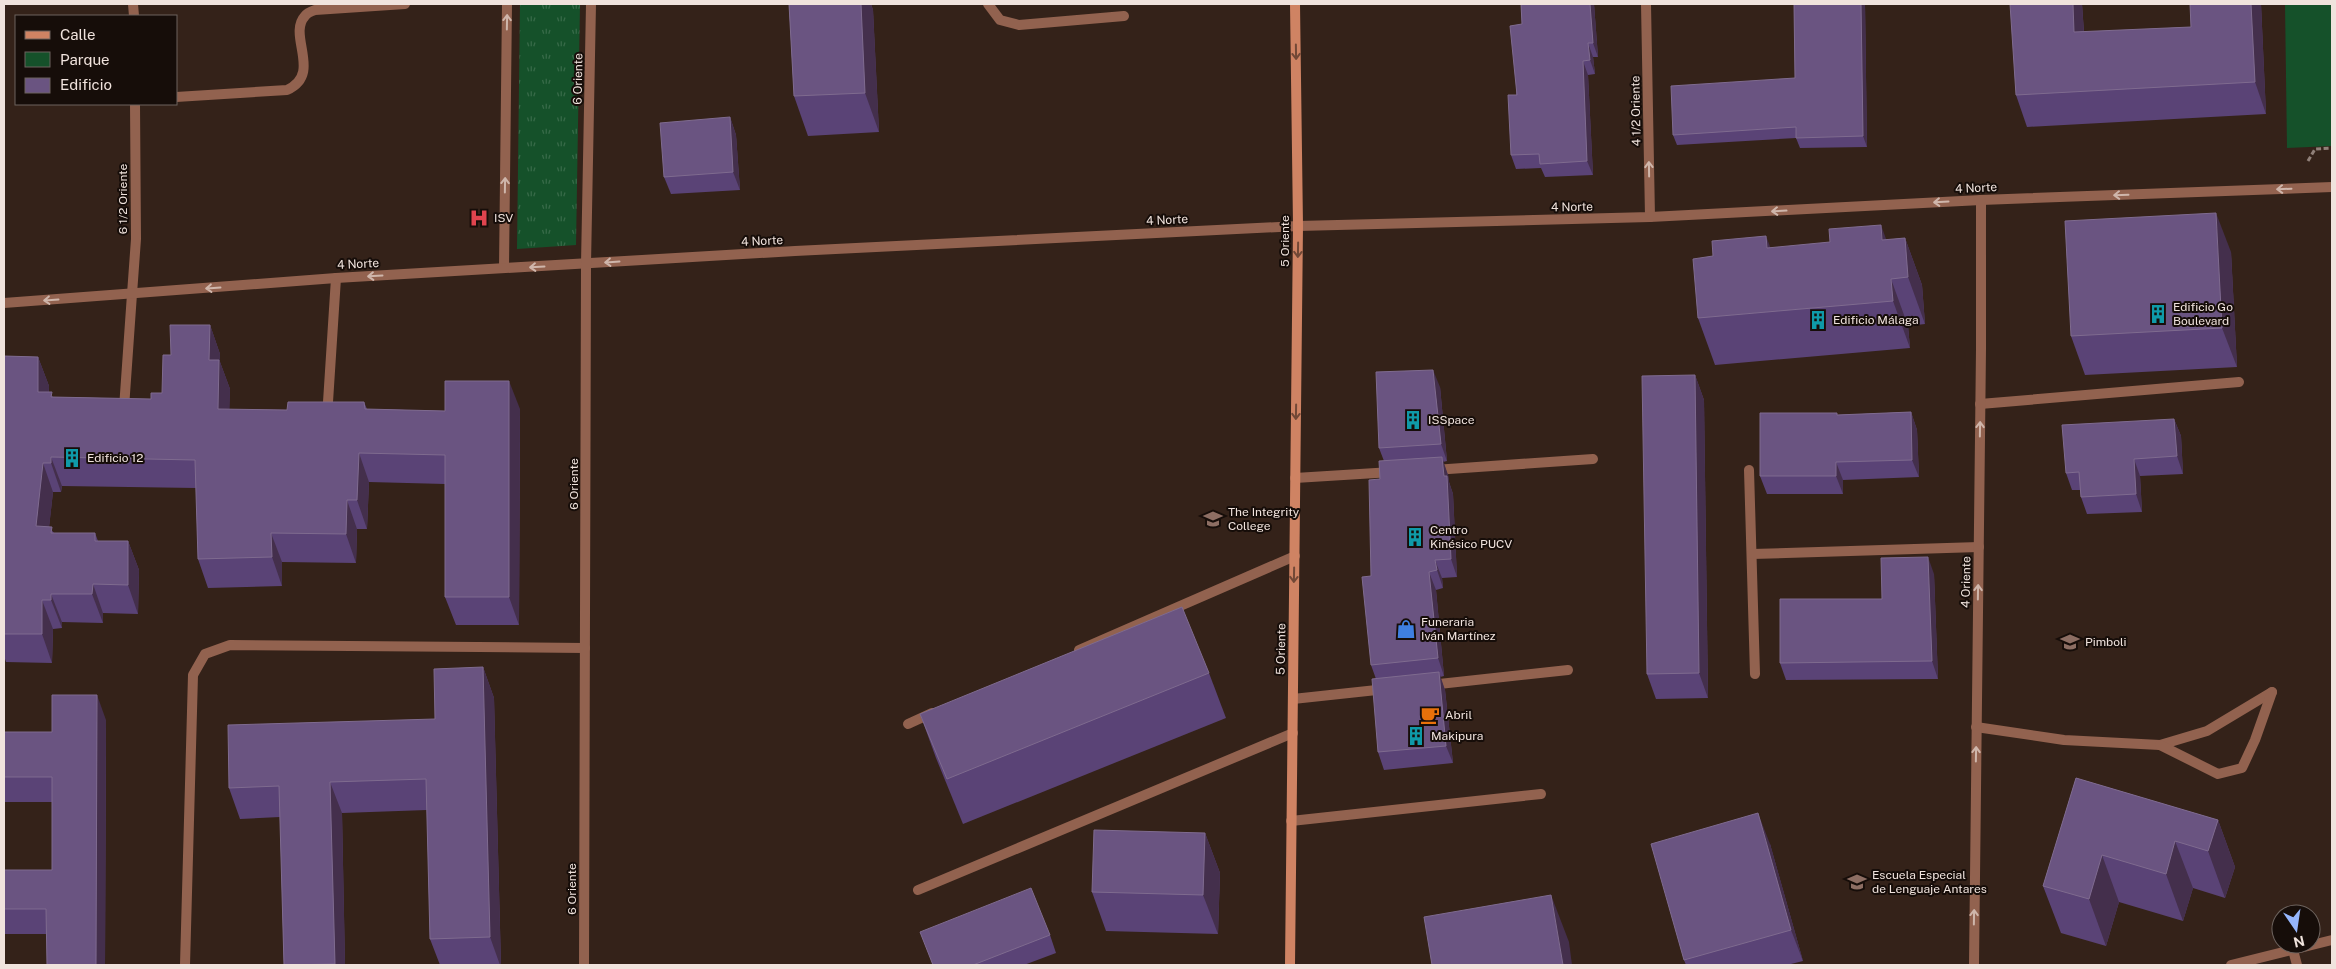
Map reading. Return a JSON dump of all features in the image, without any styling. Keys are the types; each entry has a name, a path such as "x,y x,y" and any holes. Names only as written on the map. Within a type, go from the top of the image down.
{"main road":[{"name":"5 Oriente","path":"1290,965 1298,226 1295,4"}],"street":[{"path":"178,97 287,90 297,85 304,75 300,24 305,15 315,10 405,4"},
{"path":"504,268 507,4"},
{"name":"6 Oriente","path":"584,965 586,264 591,4"},
{"path":"988,4 1000,20 1020,24 1124,16"},
{"name":"4 1/2 Oriente","path":"1646,4 1650,218"},
{"name":"6 1/2 Oriente","path":"124,408 136,238 135,105"},
{"name":"4 Norte","path":"4,303 336,278 504,268 1298,226 1650,218 1980,200 2332,187"},
{"name":"4 Oriente","path":"1974,965 1979,547 1980,200"},
{"path":"328,402 336,278"},
{"path":"1980,404 2239,382"},
{"path":"1424,470 1593,460"},
{"path":"1749,470 1755,674"},
{"path":"1295,478 1404,472"},
{"path":"1752,554 1979,547"},
{"path":"1070,654 1295,556"},
{"path":"185,965 193,675 205,654 230,645 586,648"},
{"path":"1420,686 1568,670"},
{"path":"1293,699 1401,688"},
{"path":"1976,727 2064,740 2160,745 2206,731 2272,692 2256,740 2242,768 2218,774 2160,745"},
{"path":"908,724 944,708"},
{"path":"918,890 1293,733"},
{"path":"1291,821 1540,794"},
{"path":"2231,965 2276,954"}],"green space":[{"path":"520,4 580,4 576,245 517,249"},
{"path":"2285,4 2332,4 2332,146 2287,148"}],"building":[{"path":"789,4 861,4 865,93 794,96"},
{"path":"1521,4 1590,4 1593,43 1588,43 1590,60 1583,61 1587,161 1540,164 1539,154 1511,155 1508,95 1517,95 1510,26 1522,24"},
{"path":"1794,4 1861,4 1863,136 1796,138 1796,127 1673,135 1671,86 1795,78"},
{"path":"2010,4 2073,4 2074,32 2191,27 2190,4 2251,4 2255,82 2016,95"},
{"path":"730,117 733,172 664,177 660,123"},
{"path":"2216,213 2222,328 2071,336 2065,221"},
{"path":"1881,225 1882,240 1905,238 1908,277 1891,279 1893,301 1698,318 1693,259 1713,256 1712,241 1766,236 1767,248 1830,242 1829,229"},
{"path":"170,325 210,325 209,360 219,360 218,409 287,410 288,402 364,402 365,409 445,411 445,381 509,381 509,597 445,597 445,455 359,453 357,500 347,500 346,534 271,533 272,557 198,559 195,460 51,457 51,463 43,463 36,526 52,527 51,533 95,533 95,541 128,541 128,585 93,584 92,594 51,594 51,600 42,600 42,634 4,634 4,356 38,357 38,392 52,392 51,397 151,399 151,393 162,393 163,355 171,355"},
{"name":"ISSpace","path":"1433,370 1441,444 1379,448 1376,372"},
{"path":"1695,375 1699,673 1647,674 1642,376"},
{"path":"1911,412 1912,460 1836,462 1836,476 1760,476 1760,413 1837,413 1837,415"},
{"path":"2174,419 2177,456 2134,459 2136,494 2081,497 2079,472 2066,473 2062,425"},
{"path":"1442,457 1444,476 1447,476 1451,559 1435,560 1437,570 1429,572 1438,658 1371,665 1362,577 1371,576 1369,480 1380,479 1379,461"},
{"path":"1928,557 1932,661 1780,663 1780,599 1882,599 1881,558"},
{"path":"1182,607 1209,673 947,779 920,714"},
{"path":"483,667 490,937 430,939 426,779 330,782 335,964 284,965 279,786 229,788 228,725 435,719 434,669"},
{"path":"1439,672 1446,746 1378,752 1372,679"},
{"path":"52,695 97,695 96,965 47,965 46,909 4,909 4,870 52,870 52,777 4,777 4,732 52,732"},
{"path":"2076,778 2218,820 2208,851 2175,841 2166,874 2102,855 2089,899 2043,886"},
{"path":"1758,813 1791,930 1684,960 1651,844"},
{"path":"1094,830 1205,833 1203,895 1092,892"},
{"path":"1031,888 1050,935 973,965 933,965 920,932"},
{"path":"1551,895 1563,965 1432,965 1424,917"}],"place":[{"name":"ISV","path":"479,218"},
{"name":"Edificio Go Boulevard","path":"2158,314"},
{"name":"Edificio Málaga","path":"1818,320"},
{"name":"ISSpace","path":"1413,420"},
{"name":"Edificio 12","path":"72,458"},
{"name":"The Integrity College","path":"1213,519"},
{"name":"Centro Kinésico PUCV","path":"1415,537"},
{"name":"Funeraria Iván Martínez","path":"1406,629"},
{"name":"Pimboli","path":"2070,642"},
{"name":"Abril","path":"1430,715"},
{"name":"Makipura","path":"1416,736"},
{"name":"Escuela Especial de Lenguaje Antares","path":"1857,882"}]}
